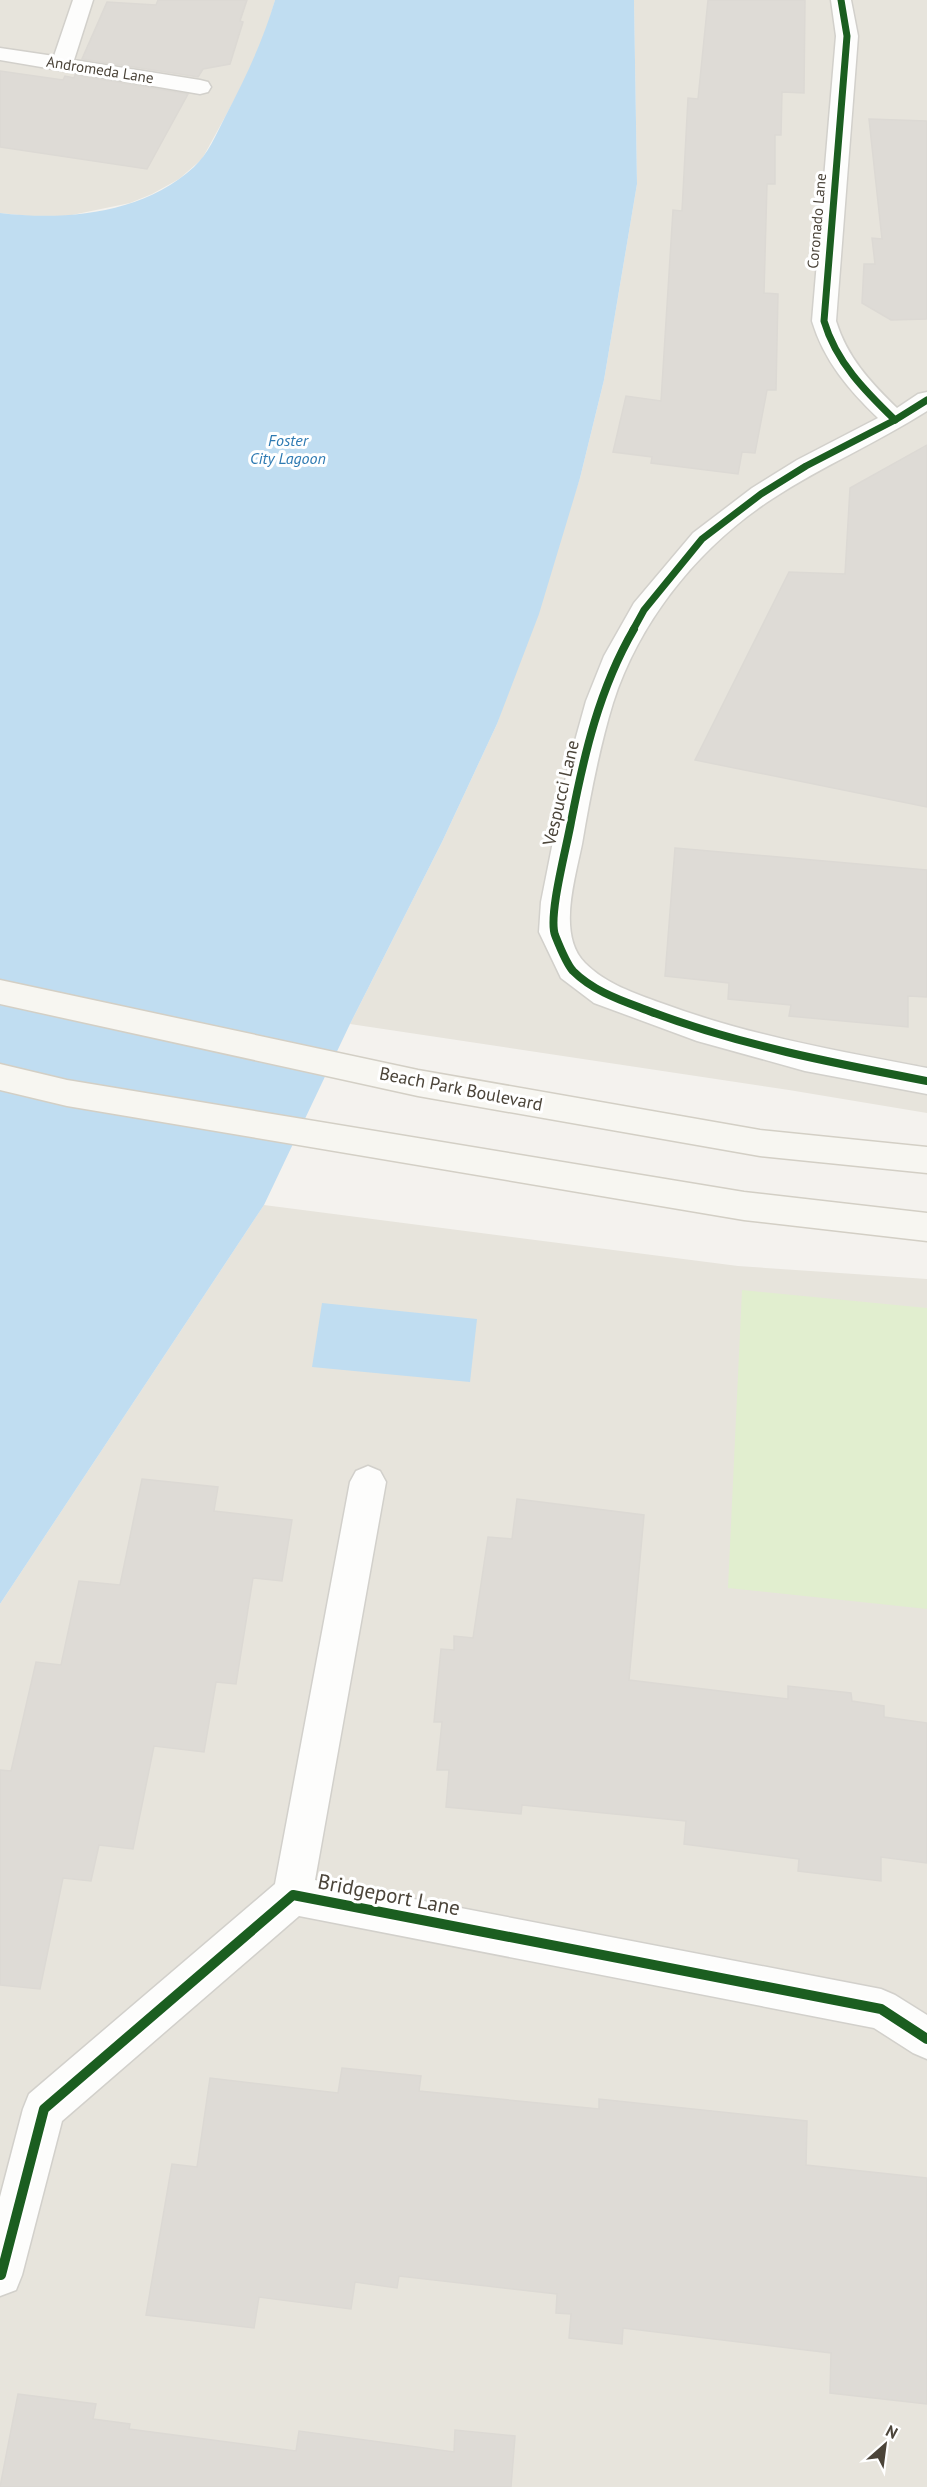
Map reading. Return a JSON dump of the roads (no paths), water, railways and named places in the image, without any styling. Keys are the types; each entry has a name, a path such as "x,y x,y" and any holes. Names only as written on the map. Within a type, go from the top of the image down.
{"main road":[{"name":"Beach Park Boulevard","path":"0,993 418,1083 760,1143 927,1160"},
{"path":"0,1077 67,1093 744,1206 927,1227"}],"street":[{"path":"62,64 82,0"},
{"name":"Coronado Lane","path":"841,0 847,36 824,321 828,339 840,360 868,394 896,420"},
{"name":"Andromeda Lane","path":"0,54 200,87"},
{"name":"Vespucci Lane","path":"927,400 896,420 806,466 761,494 702,539 644,610 618,656 600,701 572,809 558,890 554,932 558,945 572,970 605,994 697,1029 804,1058 927,1081"},
{"name":"Bridgeport Lane","path":"0,2275 44,2109 293,1895 368,1482"},
{"name":"Bridgeport Lane","path":"293,1895 881,2010 927,2039"}],"water":[{"name":"Foster City Lagoon","path":"275,0 634,0 637,184 604,380 580,478 539,614 497,724 442,842 350,1024 264,1205 0,1604 0,213 51,216 102,211 151,195 174,183 199,162 211,144 253,60"},
{"path":"322,1303 477,1319 470,1382 312,1367"}]}
